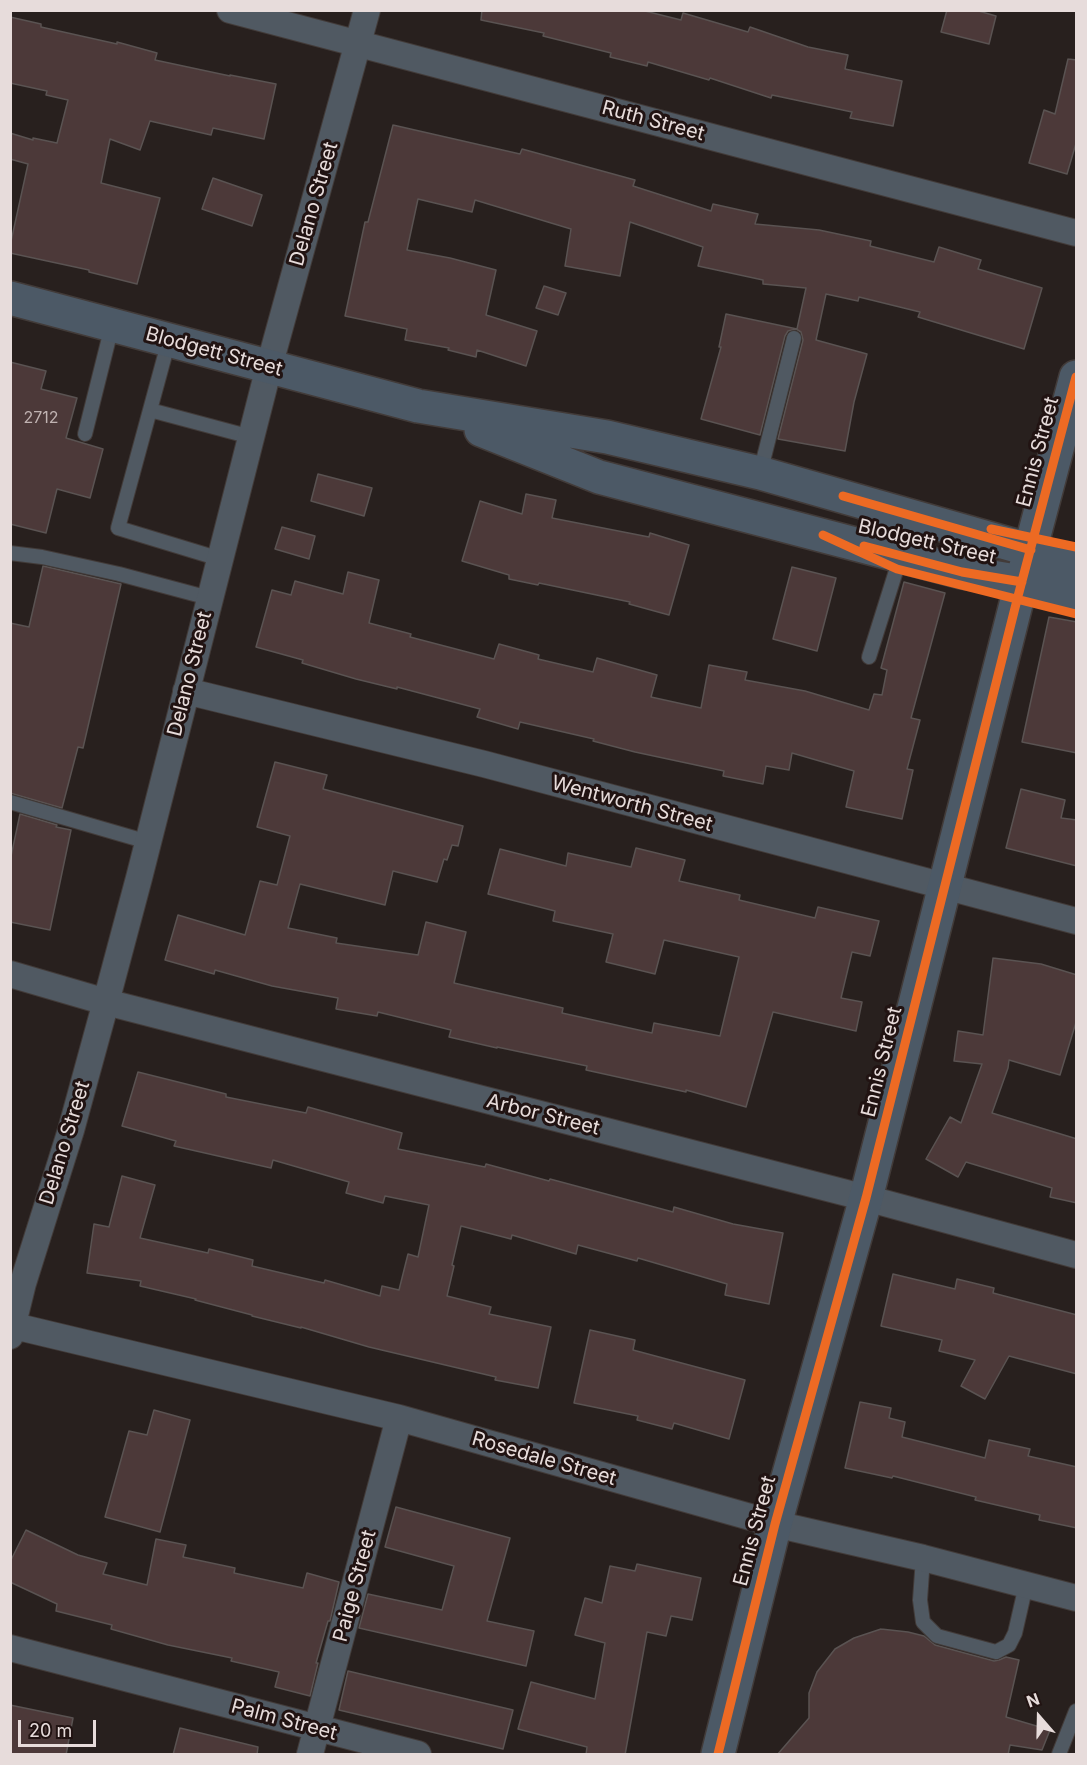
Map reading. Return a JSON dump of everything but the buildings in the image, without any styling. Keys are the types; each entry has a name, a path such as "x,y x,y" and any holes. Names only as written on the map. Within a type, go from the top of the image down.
{"main road":[{"name":"Blodgett Street","path":"10,298 418,406 607,437 760,473 1077,563"},
{"name":"Ennis Street","path":"718,1755 775,1524 866,1198 1022,582 1077,377"},
{"name":"Blodgett Street","path":"418,406 600,477 962,572 1022,582 1077,596"}],"street":[{"name":"Ruth Street","path":"230,10 1077,233"},
{"name":"Delano Street","path":"11,1329 106,1002 269,367 367,10"},
{"name":"Wentworth Street","path":"186,692 484,764 1077,921"},
{"name":"Arbor Street","path":"10,974 106,1002 866,1198 1077,1255"},
{"name":"Rosedale Street","path":"11,1329 399,1418 775,1524 923,1558 1077,1598"},
{"name":"Paige Street","path":"310,1755 399,1418"},
{"name":"Palm Street","path":"10,1648 418,1755"}],"lane":[{"path":"85,434 112,325"},
{"path":"760,473 794,338"},
{"path":"169,340 118,528 220,559"},
{"path":"150,410 251,437"},
{"path":"10,553 42,557 119,574 209,598"},
{"path":"868,657 901,555"},
{"path":"10,802 148,842"},
{"path":"923,1558 920,1600 923,1622 937,1636 996,1652 1008,1645 1015,1633 1026,1585"},
{"path":"1059,1755 1077,1711"}],"cycle path":[{"path":"718,1754 775,1524 866,1198 1017,600 1076,377"},
{"path":"843,496 1031,550"},
{"path":"991,529 1076,547"},
{"path":"823,535 897,569 1076,614"},
{"path":"864,546 962,572 1022,582"}]}
